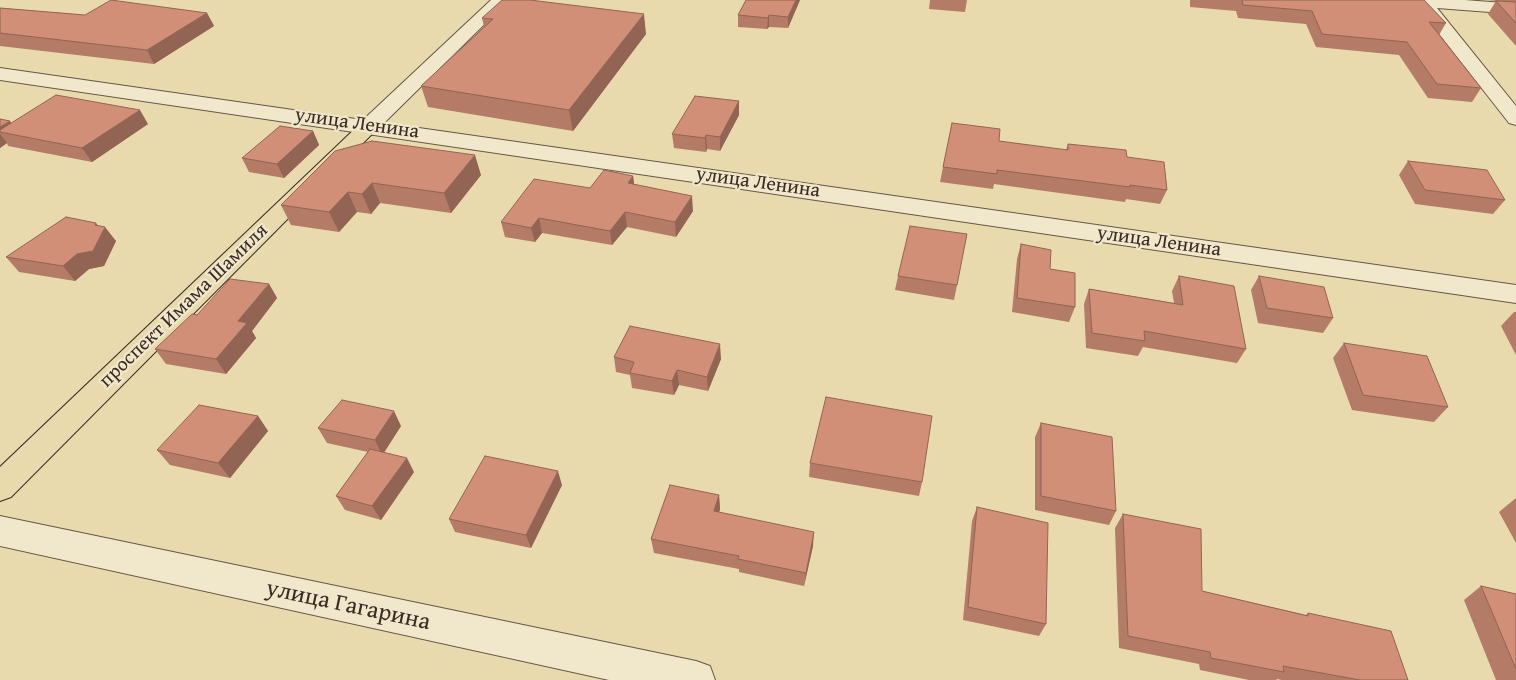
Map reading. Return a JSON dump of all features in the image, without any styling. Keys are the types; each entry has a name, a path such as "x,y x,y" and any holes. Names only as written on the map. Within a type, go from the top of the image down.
{"main road":[{"name":"проспект Имама Шамиля","path":"7,473 369,126"}],"street":[{"path":"369,126 501,0"},
{"path":"1398,0 1516,9"},
{"path":"1423,2 1516,119"},
{"name":"улица Ленина","path":"0,74 369,126 1516,294"},
{"name":"улица Гагарина","path":"0,531 696,680"}],"building":[{"path":"111,0 207,13 147,50 0,33 0,8 85,15"},
{"path":"502,0 530,0 644,14 569,110 421,86 493,19 482,18"},
{"path":"746,0 796,0 788,17 769,15 768,18 738,15"},
{"path":"1242,0 1424,0 1446,23 1429,22 1481,88 1437,84 1407,42 1322,34 1312,11 1243,5"},
{"path":"1496,1 1516,2 1516,23"},
{"path":"56,95 140,110 82,148 0,132 0,130"},
{"path":"695,96 739,101 720,137 706,135 705,138 672,134"},
{"path":"0,119 10,121 0,127"},
{"path":"952,123 1000,129 999,141 1068,150 1068,144 1126,150 1127,157 1164,162 1167,190 997,170 997,174 943,167"},
{"path":"280,126 313,131 277,164 242,158"},
{"path":"372,141 475,155 444,193 372,183 362,194 348,192 329,212 281,205 335,151"},
{"path":"1408,161 1487,170 1505,200 1425,190"},
{"path":"604,170 633,176 628,183 692,196 675,222 625,212 610,231 539,218 531,228 501,222 534,179 590,188"},
{"path":"66,217 96,223 95,225 105,227 93,251 77,254 63,266 6,257"},
{"path":"910,226 967,234 957,285 898,276"},
{"path":"1021,244 1051,250 1050,269 1075,273 1075,307 1017,298"},
{"path":"1179,276 1234,286 1246,349 1144,331 1145,341 1092,333 1089,289 1183,305"},
{"path":"1259,276 1324,287 1333,318 1267,308"},
{"path":"230,279 269,284 238,321 247,323 216,359 155,349 192,314 197,315"},
{"path":"630,326 720,344 707,377 677,370 672,381 630,373 634,362 614,357"},
{"path":"1344,343 1427,356 1448,407 1363,395"},
{"path":"826,397 932,416 922,482 810,463"},
{"path":"342,400 394,411 375,440 318,428"},
{"path":"199,405 258,416 218,463 157,450"},
{"path":"1041,423 1112,437 1116,511 1041,496"},
{"path":"370,449 407,458 372,506 336,496"},
{"path":"485,456 558,471 526,535 449,519"},
{"path":"670,485 719,495 714,511 814,532 806,573 738,559 739,556 651,539"},
{"path":"977,507 1048,523 1046,624 968,607"},
{"path":"1123,514 1201,529 1202,591 1308,616 1308,613 1391,631 1408,680 1360,680 1283,666 1284,672 1211,658 1210,652 1128,636"},
{"path":"1481,586 1516,594 1516,669"}]}
